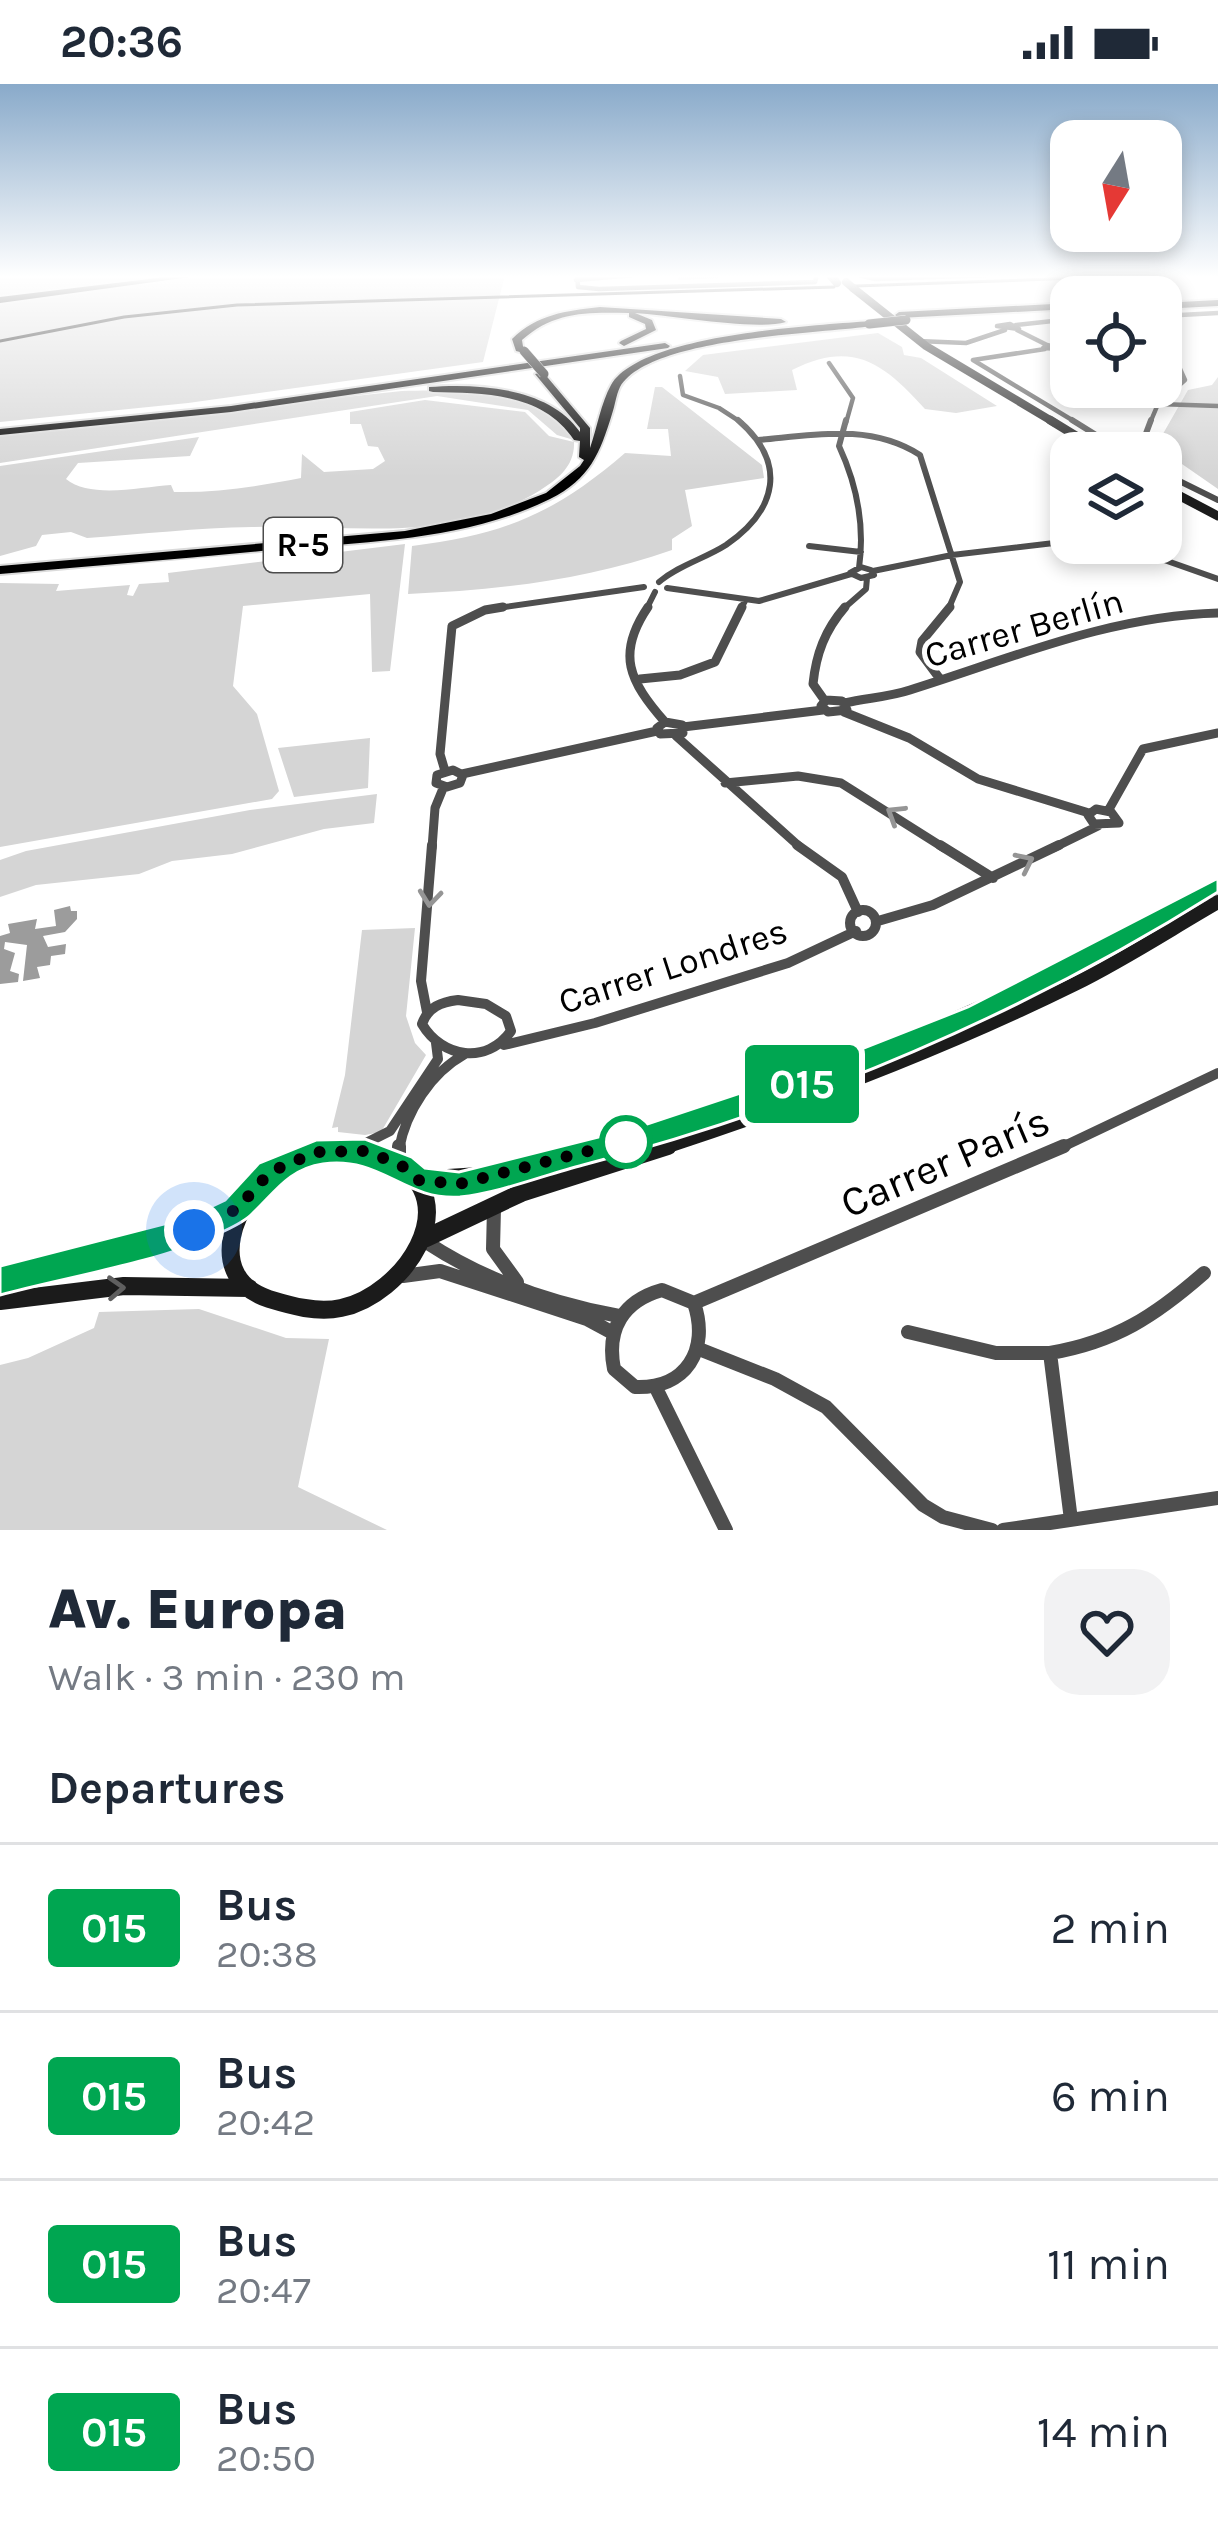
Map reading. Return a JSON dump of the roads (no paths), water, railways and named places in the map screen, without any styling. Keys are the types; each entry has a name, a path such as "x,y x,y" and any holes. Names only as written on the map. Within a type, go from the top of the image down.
{"highway":[{"path":"519,342 586,430 588,448 581,465"},
{"path":"520,342 522,351"},
{"path":"589,351 626,342"},
{"path":"0,429 261,399 659,342"},
{"path":"0,429 252,406 705,342"},
{"path":"581,465 597,447 613,391 631,370 705,342"},
{"path":"68,426 390,391 457,390 523,400 564,419 578,440 581,465"},
{"name":"R-5","path":"0,568 452,528 550,495 581,465"}],"main road":[{"path":"911,342 1056,432"},
{"path":"920,342 1069,432"},
{"path":"1182,501 1218,519"},
{"path":"417,1180 459,1184 538,1168 806,1083 978,1014 1130,938 1218,886"},
{"path":"426,1240 427,1198 417,1180 381,1155 349,1149 316,1152 284,1163 249,1191 237,1209 229,1237 232,1264 249,1288 274,1304 342,1308 375,1296 403,1276 426,1240 495,1206 547,1184 813,1097 954,1041 1118,962 1218,902"},
{"path":"0,1280 194,1230 237,1209"},
{"path":"0,1301 102,1288 211,1283 249,1288"}],"street":[{"path":"931,342 959,342"},
{"path":"1039,342 1046,347"},
{"path":"945,344 938,349 945,358"},
{"path":"1050,348 973,360 1091,432"},
{"path":"829,363 853,398 839,446 849,468 864,534 855,571"},
{"path":"661,727 626,644 660,587 729,542 761,513 774,480 758,440 719,409 683,395 680,376"},
{"path":"1182,405 1218,406"},
{"path":"758,440 841,434 884,440 918,452 960,593 926,633 920,652 924,665 940,679"},
{"path":"1182,482 1218,500"},
{"path":"445,771 440,754 452,626 484,610 644,587 745,601 786,597 855,571 870,575 952,555 1050,543"},
{"path":"809,546 861,552"},
{"path":"1176,564 1218,579"},
{"path":"824,705 812,684 818,645 838,610 866,589 870,575"},
{"path":"640,679 692,672 715,662 745,601"},
{"name":"Carrer Berlín","path":"845,707 1096,632 1168,617 1218,613"},
{"path":"462,774 460,783 444,786 434,780 445,771 462,774 661,727 680,732 824,705 845,707 910,738 985,782 1089,813 1108,811"},
{"path":"680,732 725,783 789,840 842,877 858,912 878,921 916,912 1098,826 1119,823 1108,811"},
{"path":"1108,811 1143,749 1218,733"},
{"path":"725,783 798,776 841,784 993,878"},
{"path":"444,786 435,813 421,981 427,1012 423,1030 436,1043 470,1053"},
{"path":"1089,813 1090,821 1098,826"},
{"path":"856,931 847,921 858,912"},
{"name":"Carrer Londres","path":"470,1053 581,1027 705,989 822,950 856,931 874,931 878,921"},
{"path":"427,1012 441,1002 458,1000 497,1009 511,1024 504,1045"},
{"path":"349,1149 390,1131 438,1059 436,1043"},
{"path":"401,1165 397,1140 408,1118 450,1060 470,1053"},
{"name":"Carrer París","path":"694,1303 1005,1174 1218,1073"},
{"path":"495,1206 489,1228 497,1264 515,1281 544,1295"},
{"path":"426,1240 448,1258 544,1295 619,1316"},
{"path":"403,1276 440,1271 587,1319 613,1333"},
{"path":"908,1332 996,1353 1050,1353 1106,1345 1154,1317 1204,1273"},
{"path":"652,1292 673,1292 694,1303 702,1328 699,1349 686,1372 657,1390 635,1387 620,1377 611,1361 613,1333 619,1316 633,1301 652,1292"},
{"path":"699,1349 816,1400 923,1505 943,1517 992,1530"},
{"path":"1050,1353 1071,1520"},
{"path":"657,1390 726,1530"},
{"path":"1003,1530 1218,1498"}]}
